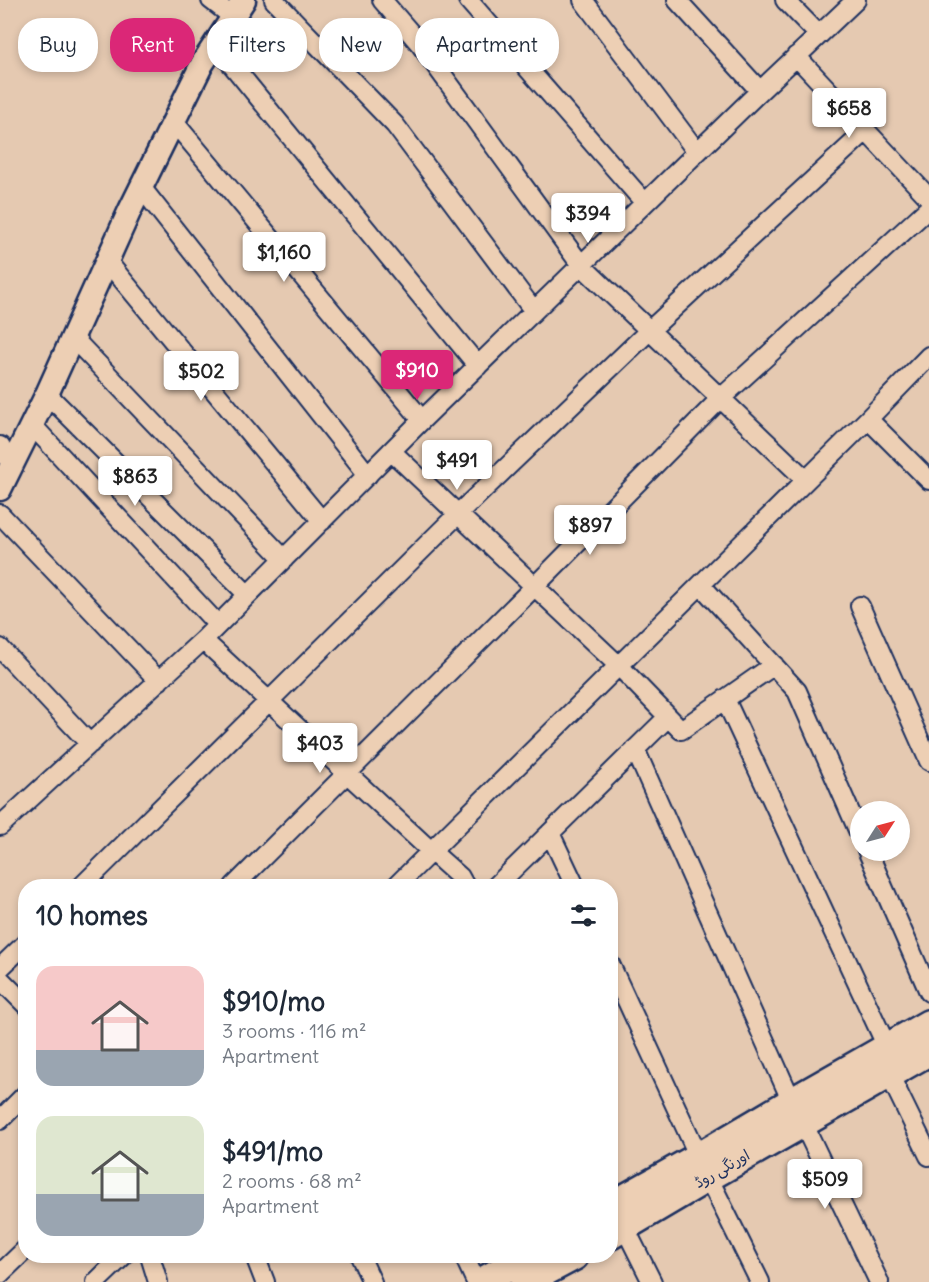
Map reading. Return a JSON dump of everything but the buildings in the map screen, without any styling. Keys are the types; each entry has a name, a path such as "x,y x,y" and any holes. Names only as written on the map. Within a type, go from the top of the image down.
{"main road":[{"name":"اورنگی روڈ","path":"618,1213 704,1167 888,1060 929,1024"},
{"name":"اورنگی روڈ","path":"888,1060 929,1051"},
{"path":"482,1282 528,1275 557,1263"}],"street":[{"path":"211,0 238,9"},
{"path":"274,0 395,125 534,311"},
{"path":"382,0 420,44 581,265 806,480"},
{"path":"468,0 645,202"},
{"path":"583,0 698,152"},
{"path":"676,0 760,91"},
{"path":"785,0 819,35"},
{"path":"0,826 203,640 422,420 856,0"},
{"path":"0,489 47,394 141,187 207,56"},
{"path":"796,56 929,198"},
{"path":"238,72 478,366"},
{"path":"174,122 422,420"},
{"path":"89,879 458,514 650,330 866,131"},
{"path":"141,187 368,475"},
{"path":"241,879 721,398 929,208"},
{"path":"107,261 322,521"},
{"path":"73,338 284,559"},
{"path":"403,879 929,356"},
{"path":"47,394 248,595"},
{"path":"868,419 929,480"},
{"path":"32,425 218,625"},
{"path":"0,446 12,465"},
{"path":"391,452 620,666 681,730 774,664"},
{"path":"0,514 159,681"},
{"path":"701,585 797,691 850,812"},
{"path":"860,606 929,761"},
{"path":"203,640 461,879"},
{"path":"0,648 90,744"},
{"path":"725,699 929,1156"},
{"path":"503,879 668,717"},
{"path":"635,749 798,1112 879,1282"},
{"path":"550,833 572,879"},
{"path":"872,861 929,992"},
{"path":"0,968 18,951"},
{"path":"0,979 18,997"},
{"path":"618,981 760,1282"},
{"path":"0,1120 18,1102"},
{"path":"618,1222 652,1282"},
{"path":"0,1274 18,1257"},
{"path":"96,1282 116,1263"},
{"path":"152,1263 158,1282"},
{"path":"258,1263 266,1282"},
{"path":"363,1263 372,1282"},
{"path":"467,1263 476,1282"}]}
